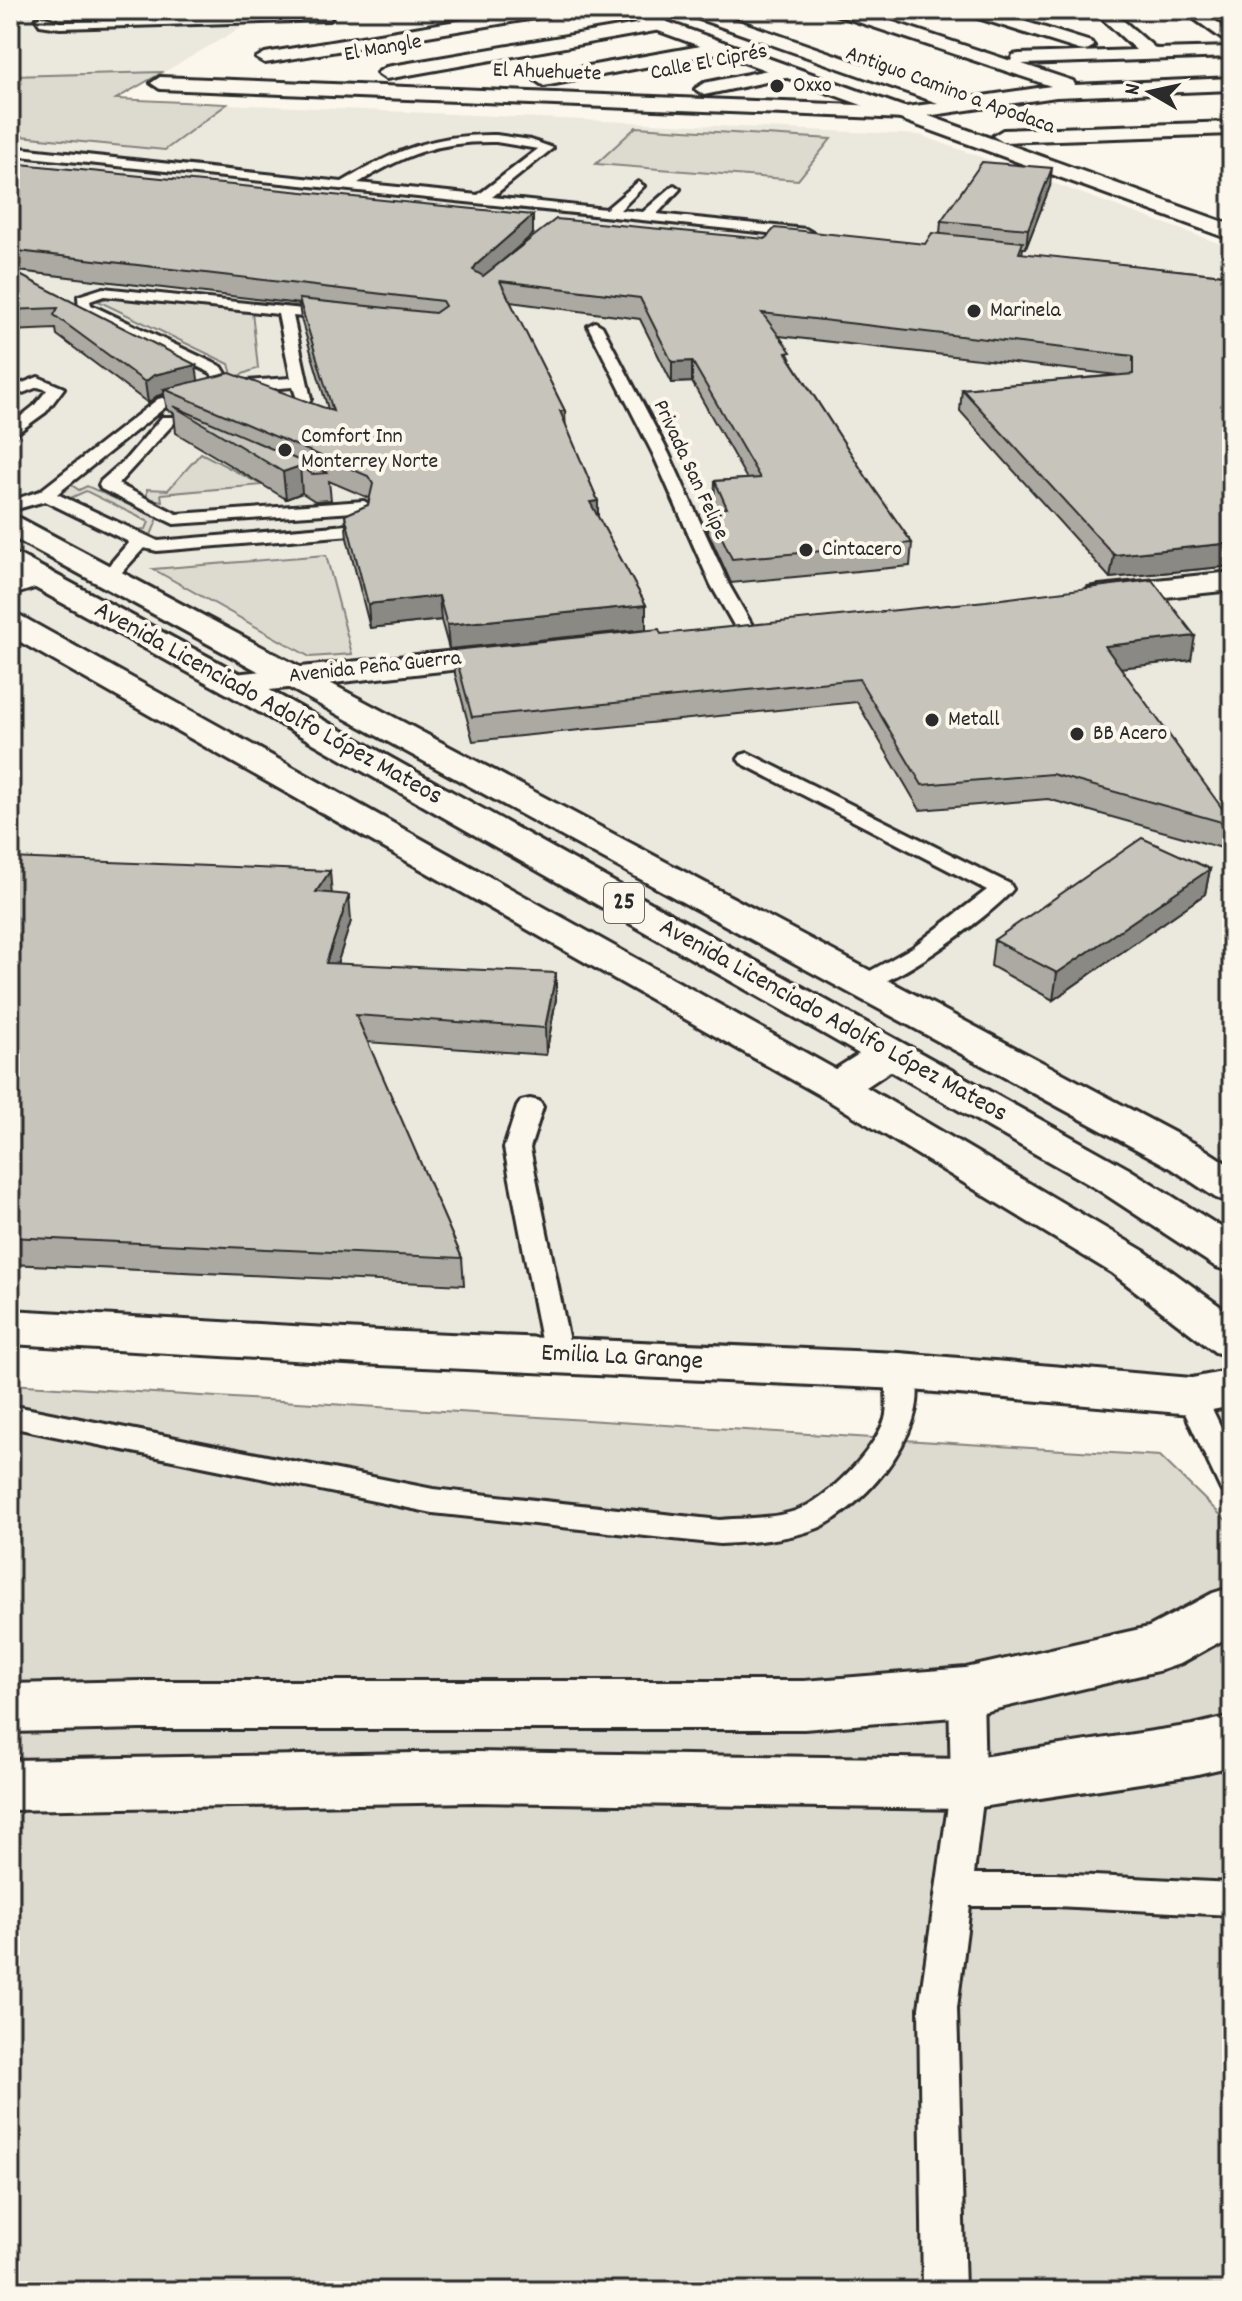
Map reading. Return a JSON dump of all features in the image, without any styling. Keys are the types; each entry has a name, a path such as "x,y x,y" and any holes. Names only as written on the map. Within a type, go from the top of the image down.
{"street":[{"path":"265,58 553,10"},
{"path":"618,10 655,15 723,47 788,72 1232,233"},
{"path":"691,10 961,104"},
{"path":"840,10 1079,89 1232,84"},
{"path":"1101,10 1151,54"},
{"path":"1190,10 1232,41"},
{"path":"976,11 1114,56"},
{"path":"976,11 1041,11"},
{"name":"El Mangle","path":"305,87 655,15"},
{"name":"Antiguo Camino a Apodaca","path":"655,15 1232,216"},
{"path":"221,85 333,16"},
{"path":"465,94 723,47"},
{"path":"989,60 1232,52"},
{"name":"Calle El Ciprés","path":"640,101 788,72"},
{"name":"El Ahuehuete","path":"160,83 906,113 1079,89"},
{"path":"1003,136 1232,128"},
{"name":"Avenida Licenciado Adolfo López Mateos","path":"10,524 1187,1158 1232,1188"},
{"name":"Avenida Licenciado Adolfo López Mateos","path":"20,575 234,684 1113,1179 1232,1256"},
{"path":"1076,597 1232,581"},
{"path":"10,623 836,1087 1128,1262 1232,1340"},
{"path":"716,635 763,630"},
{"name":"Avenida Peña Guerra","path":"234,684 543,652"},
{"path":"836,1087 890,1053"},
{"name":"Emilia La Grange","path":"10,1327 900,1371 1212,1392"},
{"path":"10,1708 140,1705 804,1705 966,1692 1162,1647 1232,1609"},
{"path":"10,1785 474,1777 968,1784 1193,1750 1232,1741"}],"lane":[{"path":"41,19 44,23 60,25 333,16"},
{"path":"347,184 406,151 434,144 495,139 547,148 481,199"},
{"path":"10,151 818,234"},
{"path":"610,212 638,186"},
{"path":"613,229 640,216 674,189"},
{"path":"226,387 217,370 84,307 83,299 95,293 109,292 346,317"},
{"path":"285,312 303,399"},
{"name":"Privada San Felipe","path":"595,326 661,454 720,585 763,630"},
{"path":"10,506 46,495 149,411 171,400 226,387 298,382"},
{"path":"10,393 32,383 48,383 56,388 47,401 12,430"},
{"path":"149,411 175,423 107,485 174,519 364,506"},
{"path":"336,493 364,506"},
{"path":"46,495 140,541 166,546 351,530 361,523 364,506"},
{"path":"107,578 140,541"},
{"path":"748,759 1002,889 921,952 864,984"},
{"path":"530,1107 517,1148 558,1356"},
{"path":"10,1416 433,1501 720,1532 808,1519 846,1493 895,1434 902,1412 900,1371"},
{"path":"1212,1392 1232,1482"},
{"path":"944,2291 938,2008 968,1784 966,1692"},
{"path":"953,1890 1055,1890 1232,1899"}],"shaded area":[{"path":"10,10 265,10 253,21 117,99 920,135 1232,248 1232,1435 1208,1413 10,1342"},
{"path":"163,72 116,99 227,104 165,150 10,135 10,76"},
{"path":"636,127 831,139 798,180 596,164"},
{"path":"109,297 252,311 258,368 233,378 229,364 98,301"},
{"path":"201,453 262,485 161,494 162,501 147,498 147,489 168,490"},
{"path":"70,484 79,490 87,486 158,518 149,540 132,530 146,529 149,522 86,491 66,500 56,494"},
{"path":"326,555 352,654 310,657 153,569"},
{"path":"10,1384 1160,1456 1232,1526 1232,2291 10,2291"}],"building":[{"path":"982,162 1052,168 1028,229 941,221"},
{"path":"10,163 533,215 476,265 473,270 483,276 556,219 765,239 775,228 925,244 932,233 1023,242 1019,253 1232,276 1232,377 1223,382 1228,389 1232,389 1232,543 1114,555 962,389 1133,374 1133,356 762,313 791,352 786,353 912,543 732,559 709,510 727,508 715,481 760,478 692,361 672,362 640,298 500,281 565,411 560,411 598,501 590,502 646,605 447,625 439,596 368,604 345,515 368,505 373,484 368,476 164,389 230,373 333,411 299,299 435,313 445,306 442,301 10,250"},
{"path":"10,270 196,365 154,375 145,382 54,315 58,308 10,310"},
{"path":"173,406 328,473 312,474 300,466 283,472"},
{"path":"1152,580 1195,636 1105,646 1232,825 1052,774 922,785 859,679 472,717 454,650 659,629 661,634 986,601"},
{"path":"1142,838 1210,869 1057,973 994,940"},
{"path":"10,858 330,871 316,892 349,895 326,963 556,973 545,1028 356,1015 462,1258 10,1237"}],"place":[{"name":"Oxxo","path":"777,86"},
{"name":"Marinela","path":"974,311"},
{"name":"Comfort Inn Monterrey Norte","path":"285,450"},
{"name":"Cintacero","path":"806,550"},
{"name":"Metall","path":"932,720"},
{"name":"BB Acero","path":"1077,734"}]}
